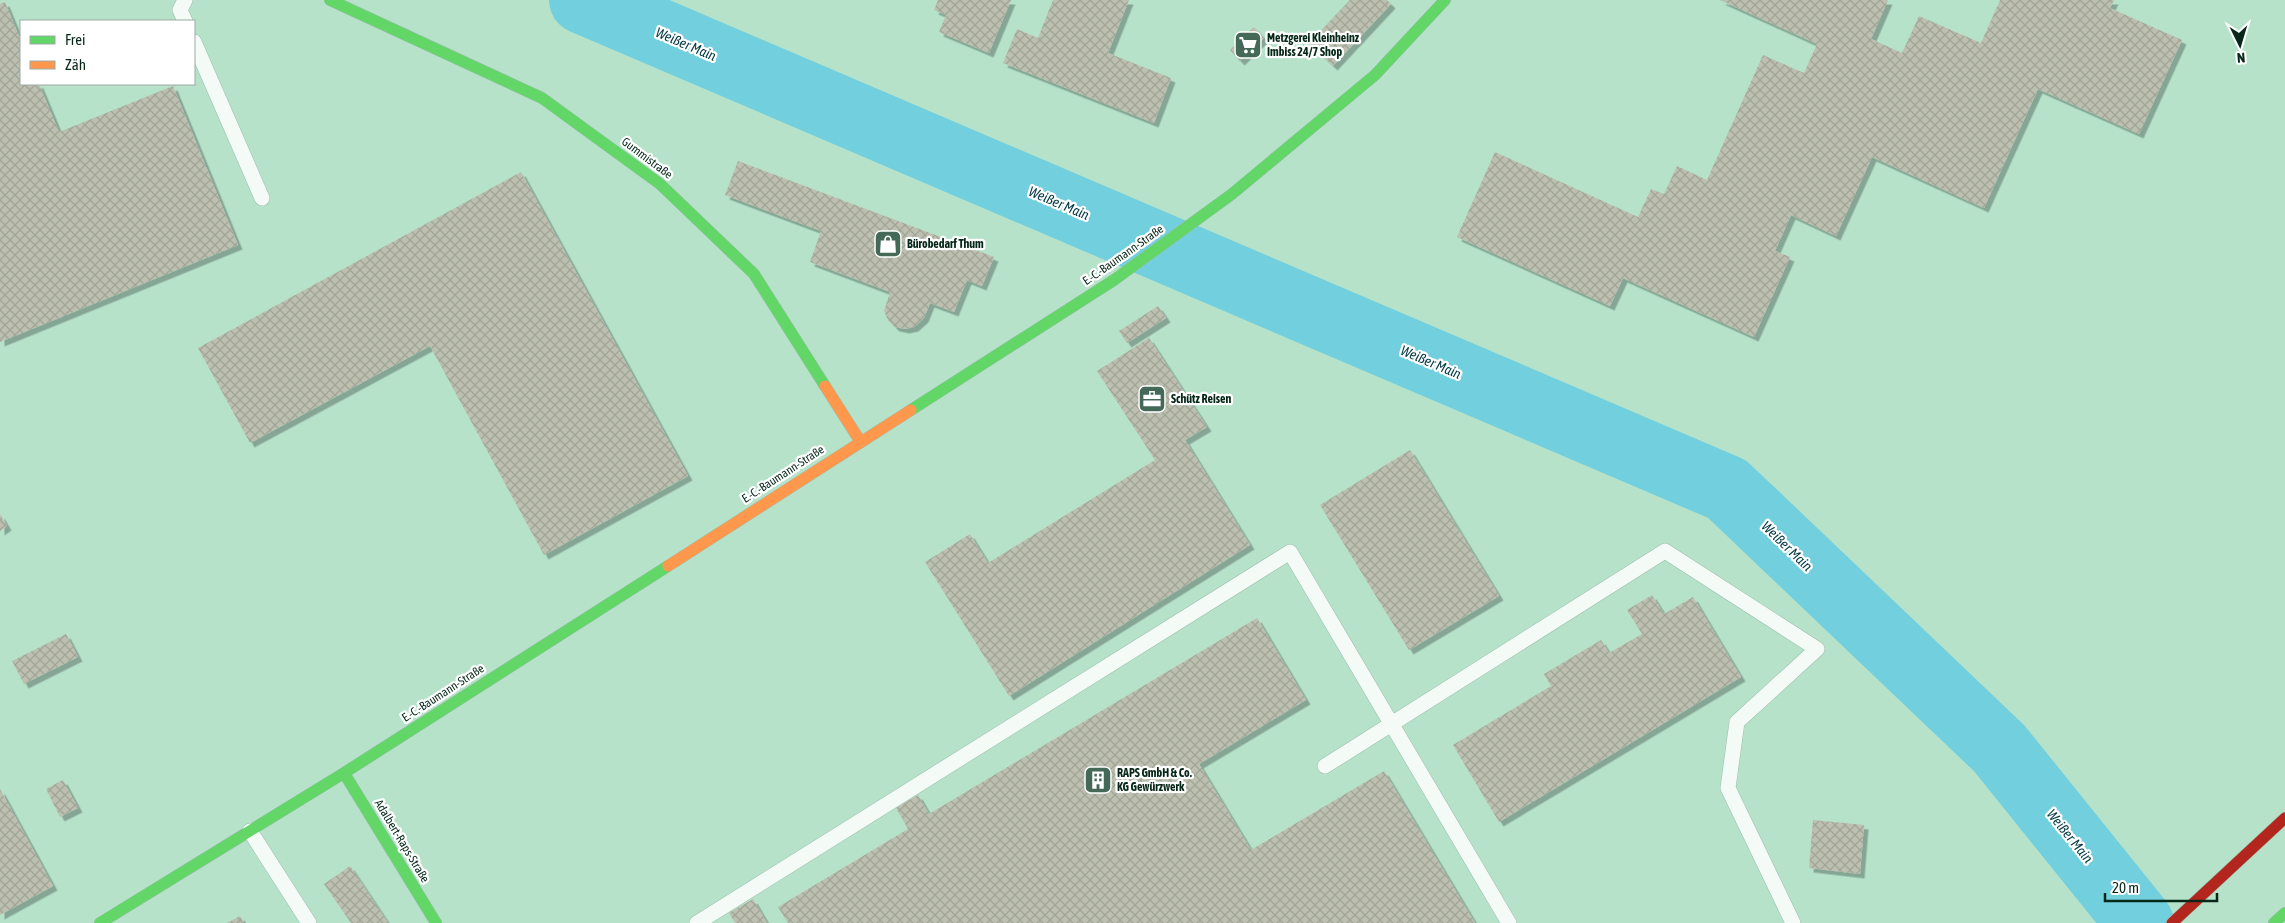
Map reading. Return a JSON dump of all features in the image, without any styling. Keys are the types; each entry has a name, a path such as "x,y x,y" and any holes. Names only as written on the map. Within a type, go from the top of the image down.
{"main road":[{"name":"Gummistraße","path":"330,0 542,98 660,184 754,274 860,441"},
{"name":"E.-C.-Baumann-Straße","path":"100,923 344,773 1114,280 1232,194 1375,75 1444,0"},
{"name":"Adalbert-Raps-Straße","path":"344,773 436,923"},
{"path":"2172,923 2285,818"},
{"path":"2274,923 2285,913"}],"lane":[{"path":"185,0 180,10 185,20"},
{"path":"195,44 262,198"},
{"path":"1324,766 1666,551 1818,649 1736,722 1728,788 1793,923"},
{"path":"697,923 1290,552 1509,923"},
{"path":"250,830 309,923"}],"building":[{"path":"938,0 1011,0 989,53 939,32 946,15 934,10"},
{"path":"1053,0 1129,0 1108,53 1171,78 1154,123 1003,63 1017,29 1038,38"},
{"path":"1350,0 1387,0 1391,4 1333,66 1309,43"},
{"path":"1720,0 1888,0 1871,39 1902,53 1919,16 1981,43 2000,0 2114,0 2110,8 2182,40 2139,134 2038,89 1984,208 1872,157 1836,236 1791,215 1775,251 1790,257 1754,337 1623,278 1610,306 1457,237 1495,152 1638,217 1651,189 1664,194 1677,166 1707,180 1763,55 1804,73 1817,44"},
{"path":"5,2 20,39 20,85 39,85 59,132 173,86 238,245 0,342 0,4"},
{"path":"1254,27 1264,38 1240,61 1230,50"},
{"name":"Bürobedarf Thum","path":"738,161 994,257 982,286 967,280 954,312 930,303 924,318 914,327 905,329 895,327 888,320 884,311 890,292 810,262 821,231 725,195"},
{"path":"521,172 688,476 544,555 430,346 250,443 198,348"},
{"path":"1158,306 1166,318 1127,343 1119,331"},
{"path":"1149,338 1207,427 1185,440 1250,545 1009,696 925,562 970,534 988,563 1155,460 1097,371"},
{"path":"1410,450 1499,596 1409,650 1320,505"},
{"path":"0,514 7,526 0,531"},
{"path":"1652,595 1664,614 1693,597 1741,677 1499,822 1453,745 1551,686 1544,674 1601,640 1609,653 1642,634 1627,610"},
{"name":"RAPS GmbH & Co. KG Gewürzwerk","path":"1257,618 1306,700 1199,764 1251,850 1384,771 1475,923 788,923 778,907 908,829 896,808 918,795 929,814"},
{"path":"66,634 78,657 24,684 12,661"},
{"path":"63,780 78,808 60,817 46,789"},
{"path":"0,789 53,886 0,915"},
{"path":"1813,820 1864,825 1860,874 1809,868"},
{"path":"350,866 388,923 351,923 324,884"},
{"path":"753,899 767,923 735,923 729,913"},
{"path":"240,916 244,923 227,923"}],"waterway":[{"name":"Weißer Main","path":"583,0 1727,489 1999,748 2140,923"}],"traffic: fast":[{"path":"330,0 542,98 660,184 754,274 825,386"},
{"path":"911,410 1114,280 1232,194 1375,75 1445,0"},
{"path":"100,923 344,773 668,566"},
{"path":"344,773 436,923"},
{"path":"2274,923 2285,913"}],"traffic: slow":[{"path":"825,386 860,441"},
{"path":"668,566 911,410"}],"traffic: jam":[{"path":"2172,923 2285,818"}],"place":[{"name":"Metzgerei Kleinheinz Imbiss 24/7 Shop","path":"1248,45"},
{"name":"Bürobedarf Thum","path":"888,244"},
{"name":"Schütz Reisen","path":"1152,399"},
{"name":"RAPS GmbH & Co. KG Gewürzwerk","path":"1098,780"}]}
